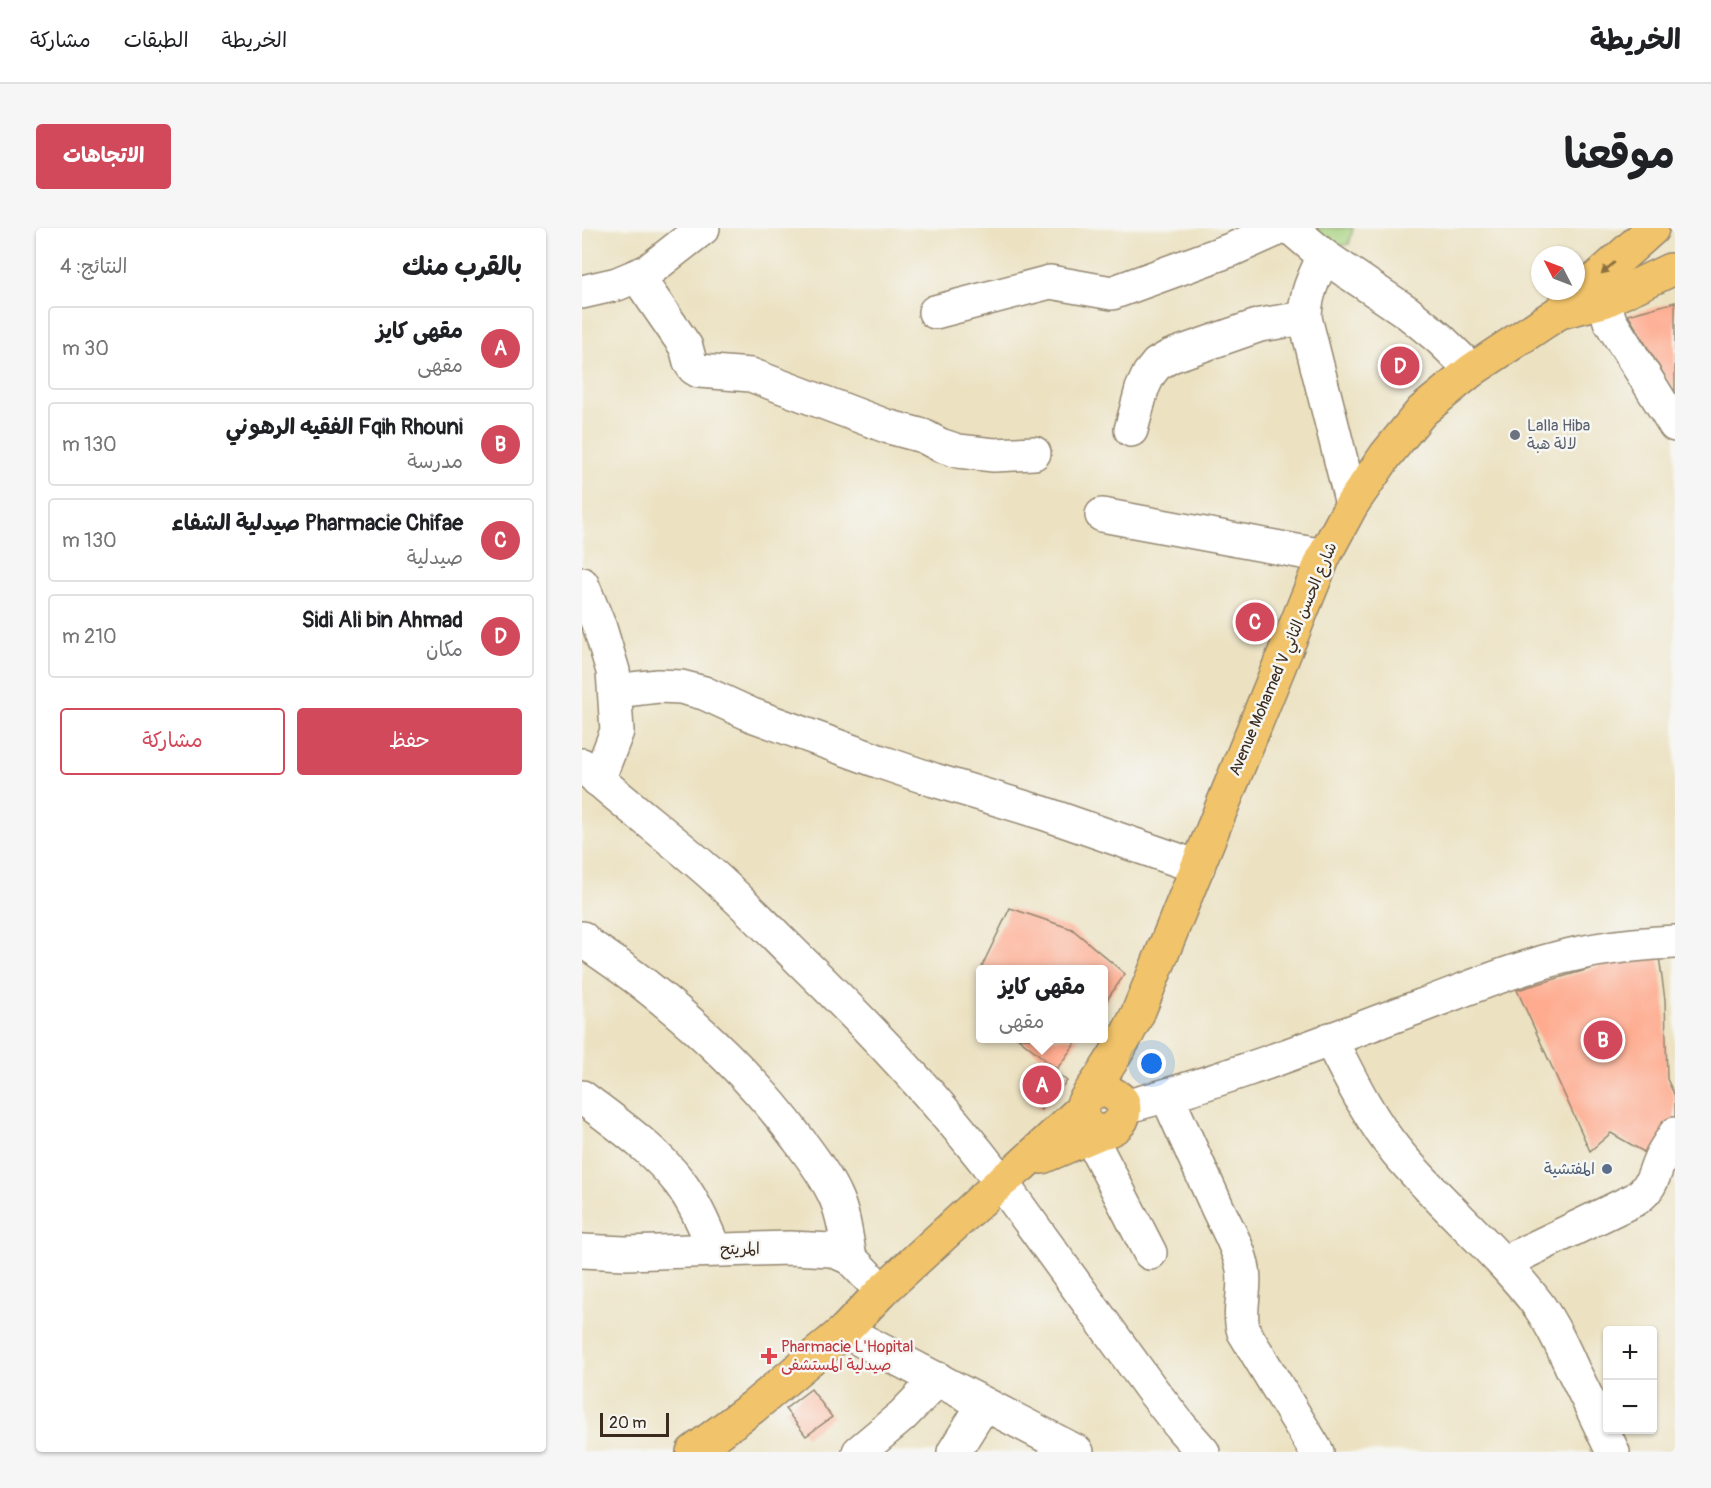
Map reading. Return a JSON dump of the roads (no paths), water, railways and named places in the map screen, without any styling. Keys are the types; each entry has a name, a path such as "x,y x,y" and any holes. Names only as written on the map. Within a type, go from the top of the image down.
{"main road":[{"path":"1652,229 1650,239 1656,258 1662,265 1673,271"},
{"name":"Avenue Mohamed V شارع الحسن الثاني","path":"693,1452 753,1407 844,1331 882,1291 1011,1174 1090,1118 1109,1067 1138,1013 1323,556 1352,504 1422,411 1472,370 1558,313 1652,229"},
{"name":"Avenue Mohamed V شارع الحسن الثاني","path":"1558,313 1604,301 1673,271"},
{"name":"Avenue Mohamed V شارع الحسن الثاني","path":"1123,1104 1138,1013"},
{"path":"1090,1118 1109,1131 1121,1122 1124,1114 1123,1104"}],"street":[{"path":"582,292 617,284 637,276 655,266 703,228"},
{"path":"935,312 1050,282 1112,293 1233,249 1280,228"},
{"path":"1291,228 1324,256 1407,312 1439,338 1472,370"},
{"path":"1324,256 1309,290 1305,318 1352,504"},
{"path":"637,276 686,347 690,362 699,371 751,375 865,418 923,436 940,446 958,451 994,455 1034,453"},
{"path":"1604,301 1610,321 1675,425"},
{"path":"1131,430 1142,388 1157,364 1171,356 1260,325 1305,318"},
{"path":"1102,515 1323,556"},
{"path":"582,584 614,671 617,730 590,772 702,866 846,1004 943,1109 975,1148 1011,1174 1152,1390 1203,1452"},
{"path":"615,691 658,686 681,687 704,693 752,715 878,761 1043,813 1198,867"},
{"path":"582,938 677,1011 722,1052 783,1118 836,1197 842,1213 850,1258"},
{"path":"1123,1104 1167,1096 1528,966 1579,953 1632,944 1675,942"},
{"path":"1330,1039 1357,1093 1384,1135 1431,1189 1503,1263 1539,1306 1556,1334 1613,1452"},
{"path":"1167,1096 1243,1268 1244,1280 1240,1310 1244,1332 1317,1452"},
{"path":"582,1097 654,1154 681,1183 699,1212 714,1249"},
{"path":"1090,1118 1150,1253"},
{"path":"1503,1263 1645,1193 1652,1182 1662,1155 1675,1134"},
{"name":"المريتح","path":"582,1251 790,1248 832,1250 850,1258 882,1291"},
{"path":"844,1331 1077,1452"},
{"path":"859,1452 902,1416 938,1379"},
{"path":"954,1452 984,1404"}],"place":[{"name":"Sidi Ali bin Ahmad","path":"1400,366"},
{"name":"Lalla Hiba لالة هبة","path":"1515,435"},
{"name":"Pharmacie Chifae صيدلية الشفاء","path":"1255,622"},
{"name":"Fqih Rhouni الفقيه الرهوني","path":"1603,1040"},
{"name":"مقهى كايز","path":"1042,1085"},
{"name":"المفتشية","path":"1607,1169"},
{"name":"Pharmacie L'Hopital صيدلية المستشفى","path":"769,1356"}]}
